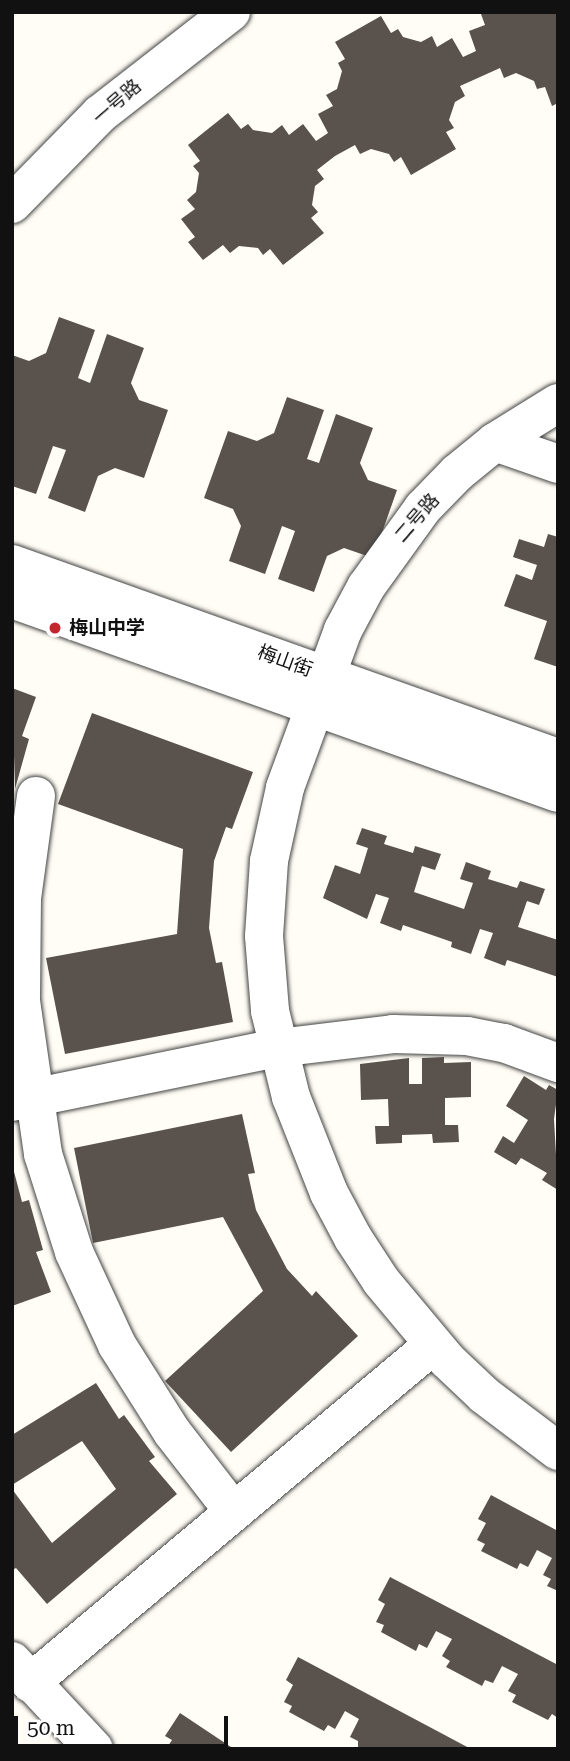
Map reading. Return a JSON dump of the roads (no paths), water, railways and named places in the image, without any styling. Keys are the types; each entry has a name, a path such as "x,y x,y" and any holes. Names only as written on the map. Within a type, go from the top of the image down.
{"street":[{"name":"一号路","path":"12,204 100,114 231,12"},
{"name":"二号路","path":"558,402 495,442 423,508 366,587 320,690 285,788 267,874 266,974 278,1048 291,1097 329,1193 381,1281 433,1345 484,1395 558,1451"},
{"path":"495,442 558,464"},
{"name":"梅山街","path":"12,564 320,690 558,793"},
{"name":"梅山街","path":"12,599 558,758"},
{"path":"36,796 20,950 22,1100 57,1204 94,1300 144,1390 234,1512"},
{"path":"22,1100 278,1048 430,1032 504,1043 558,1063"},
{"path":"94,1749 21,1672 234,1512 433,1345"}],"place":[{"name":"梅山中学","path":"55,628"}]}
